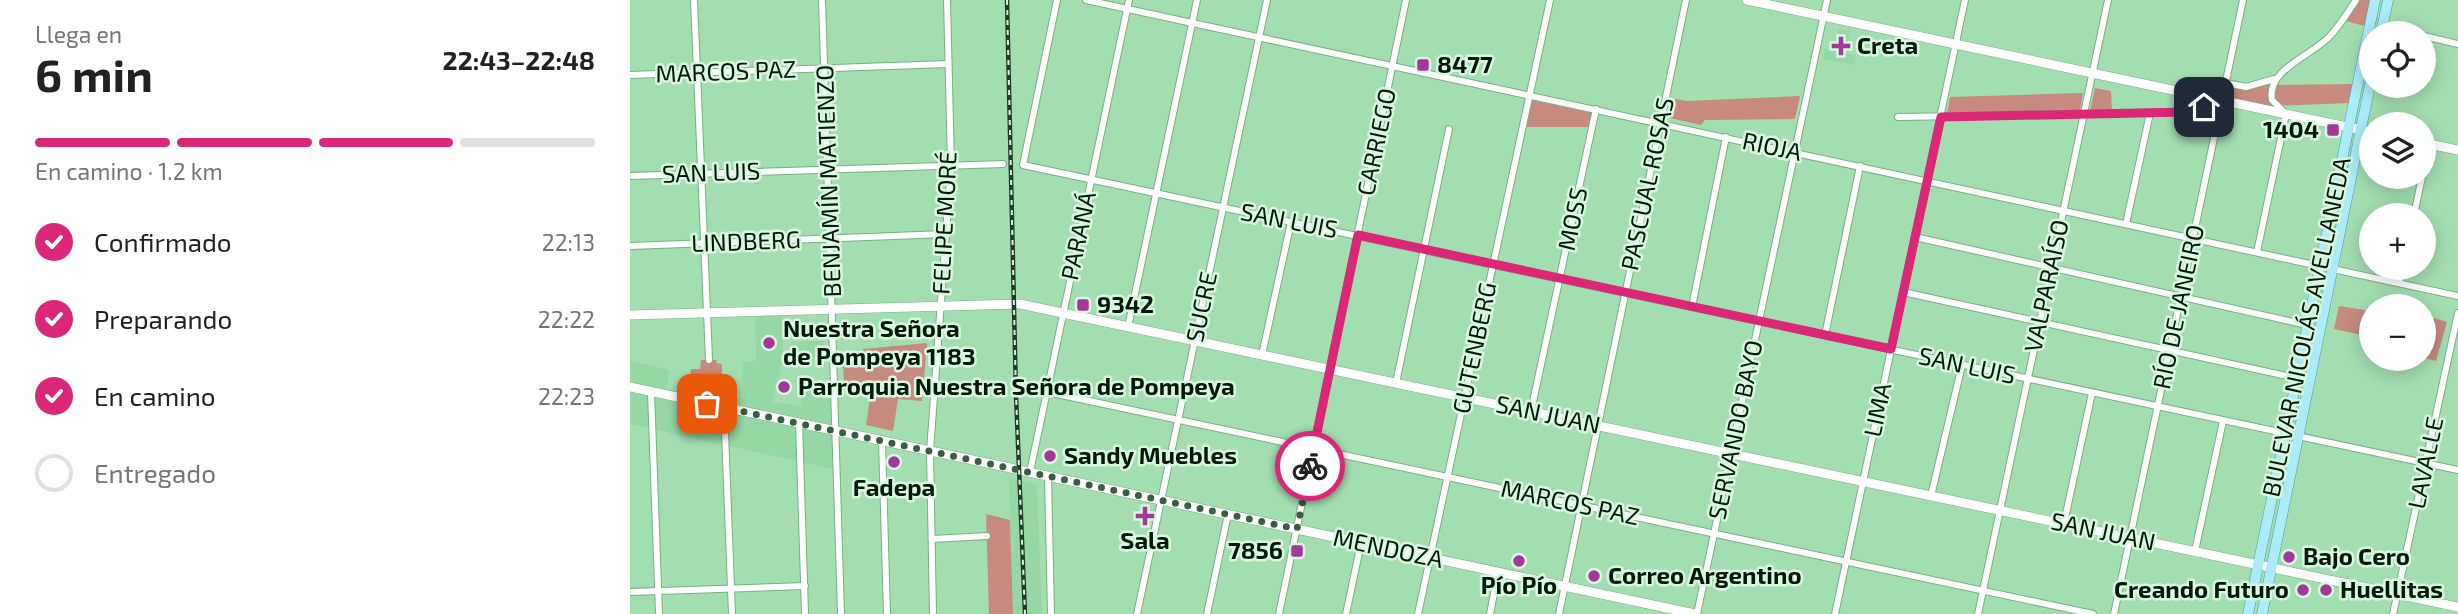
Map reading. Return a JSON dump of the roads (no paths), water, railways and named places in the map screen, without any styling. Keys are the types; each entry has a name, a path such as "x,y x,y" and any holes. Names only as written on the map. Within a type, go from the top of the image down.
{"main road":[{"path":"1747,0 2359,129"},
{"name":"BULEVAR NICOLÁS AVELLANEDA","path":"2248,614 2375,0"},
{"path":"2384,21 2388,0"},
{"path":"2436,146 2458,150"},
{"name":"BULEVAR NICOLÁS AVELLANEDA","path":"2262,614 2331,268 2359,158"},
{"name":"SAN JUAN","path":"630,315 1020,304 2458,607"},
{"name":"MENDOZA","path":"630,387 1696,614"}],"street":[{"path":"694,0 709,360"},
{"name":"BENJAMÍN MATIENZO","path":"822,0 841,614"},
{"name":"FELIPE MORÉ","path":"933,614 930,451 951,165 947,0"},
{"name":"SAN LUIS","path":"1057,0 1023,165 2458,470"},
{"name":"RIOJA","path":"1086,0 2458,296"},
{"name":"PARANÁ","path":"1030,472 1129,0"},
{"path":"1128,327 1198,0"},
{"name":"SUCRE","path":"1137,614 1267,0"},
{"name":"CARRIEGO","path":"1279,614 1406,0"},
{"name":"GUTENBERG","path":"1418,614 1550,0"},
{"name":"PASCUAL ROSAS","path":"1559,614 1686,0"},
{"name":"SERVANDO BAYO","path":"1696,614 1827,0"},
{"name":"LIMA","path":"1835,614 1965,0"},
{"name":"VALPARAÍSO","path":"1978,614 2108,0"},
{"name":"RÍO DE JANEIRO","path":"2114,614 2244,0"},
{"path":"2226,83 2246,87 2276,78 2329,37 2356,0"},
{"path":"2436,39 2458,44"},
{"name":"MARCOS PAZ","path":"630,75 948,64"},
{"path":"2258,252 2286,114 2272,100 2271,88 2276,78"},
{"path":"1898,117 2186,112 2222,101"},
{"name":"MOSS","path":"1531,411 1596,110"},
{"path":"2126,224 2150,113"},
{"path":"1395,383 1449,129"},
{"path":"1692,307 1726,137"},
{"name":"SAN LUIS","path":"630,176 1003,163"},
{"path":"1825,335 1860,166"},
{"path":"1262,355 1291,222"},
{"name":"LINDBERG","path":"630,246 946,234"},
{"path":"1915,237 2307,325"},
{"path":"1903,292 2297,378"},
{"name":"LAVALLE","path":"2393,614 2458,313"},
{"path":"1931,496 1962,365"},
{"path":"651,392 659,614"},
{"name":"MARCOS PAZ","path":"1047,392 2093,614"},
{"path":"2064,523 2092,393"},
{"path":"724,407 732,614"},
{"path":"2195,551 2222,421"},
{"path":"799,423 806,614"},
{"path":"881,441 887,614"},
{"path":"1048,476 1051,614"},
{"path":"1207,614 1228,514"},
{"path":"932,539 987,536"},
{"path":"1346,614 1361,543"},
{"path":"1489,614 1499,572"},
{"path":"630,592 805,586"}],"railway":[{"path":"1007,0 1016,395 1025,614"}],"place":[{"name":"Creta","path":"1841,46"},
{"name":"8477","path":"1423,65"},
{"name":"1404","path":"2333,130"},
{"name":"9342","path":"1083,305"},
{"name":"Nuestra Señora de Pompeya 1183","path":"769,343"},
{"name":"Parroquia Nuestra Señora de Pompeya","path":"784,387"},
{"name":"Sandy Muebles","path":"1050,456"},
{"name":"Fadepa","path":"894,462"},
{"name":"Sala","path":"1145,516"},
{"name":"7856","path":"1297,551"},
{"name":"Bajo Cero","path":"2289,557"},
{"name":"Pío Pío","path":"1519,561"},
{"name":"Correo Argentino","path":"1594,576"},
{"name":"Creando Futuro","path":"2303,590"},
{"name":"Huellitas","path":"2326,590"}]}
